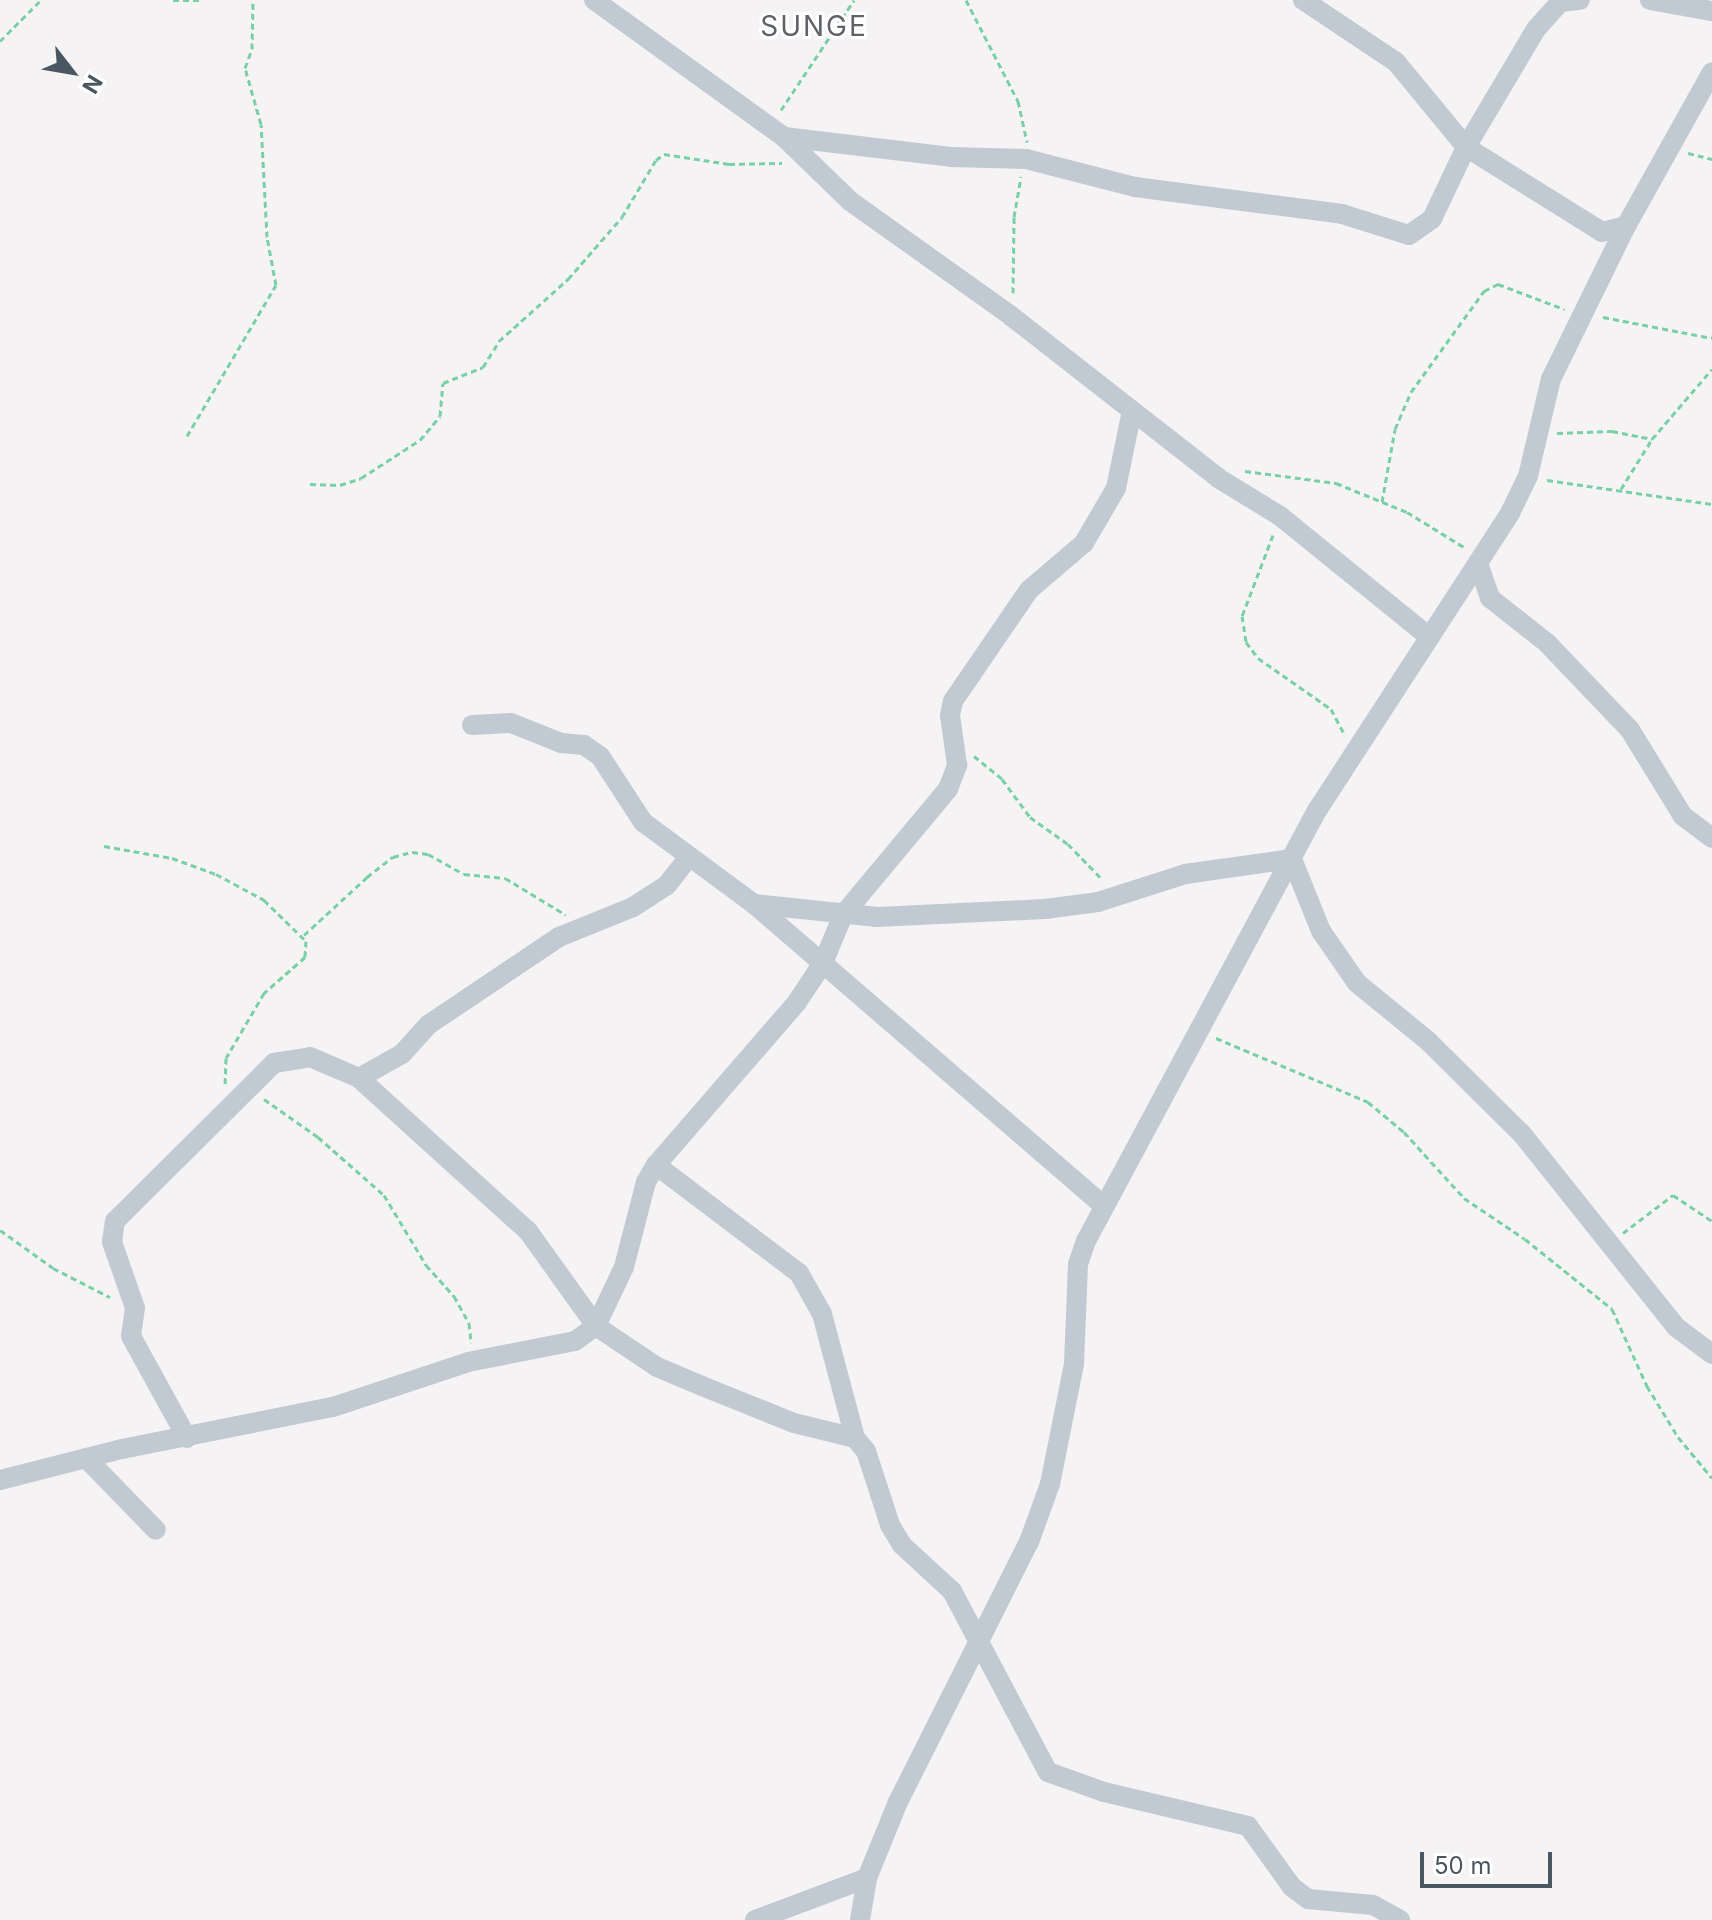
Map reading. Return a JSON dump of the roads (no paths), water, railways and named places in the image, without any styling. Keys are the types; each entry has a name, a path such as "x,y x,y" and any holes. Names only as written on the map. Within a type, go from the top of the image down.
{"street":[{"path":"594,0 777,133 850,201 1011,316 1218,478 1280,516 1427,635"},
{"path":"1303,0 1396,62 1466,147 1602,232 1626,226"},
{"path":"777,133 951,157 1026,159 1135,187 1319,209 1409,235 1432,219 1466,147 1536,29 1560,2 1580,0"},
{"path":"1650,0 1712,11"},
{"path":"860,1920 867,1878 898,1802 1029,1542 1050,1484 1074,1364 1078,1264 1104,1206 1202,1032 1292,859 1427,635 1478,563 1528,476 1551,379 1626,226 1712,72"},
{"path":"0,1480 86,1458 333,1407 468,1362 575,1341 596,1326 624,1267 646,1182 656,1165 797,1002 823,963 843,915 948,789 957,765 952,739 953,701 1034,584 1075,554 1116,488 1132,411"},
{"path":"1478,563 1490,598 1547,643 1630,730 1683,816 1712,838"},
{"path":"472,725 511,723 591,749 643,822 754,904 1104,1206"},
{"path":"359,1078 402,1054 428,1025 559,937 633,907 667,885 689,857"},
{"path":"754,904 843,915 1045,909 1120,896 1185,874 1292,859"},
{"path":"1292,859 1321,931 1357,983 1428,1041 1522,1134 1676,1327 1712,1354"},
{"path":"187,1438 131,1336 135,1308 112,1242 115,1221 274,1063 299,1056 323,1059 359,1078 528,1231 596,1326 657,1367 794,1423 855,1438"},
{"path":"656,1165 799,1273 822,1314 855,1438 866,1451 890,1525 902,1545 952,1591 1048,1772 1104,1792 1248,1826 1292,1887 1308,1899 1373,1905 1400,1920"},
{"path":"86,1458 156,1530"},
{"path":"755,1920 867,1878"}],"district":[{"name":"SUNGE","path":"814,26"}]}
